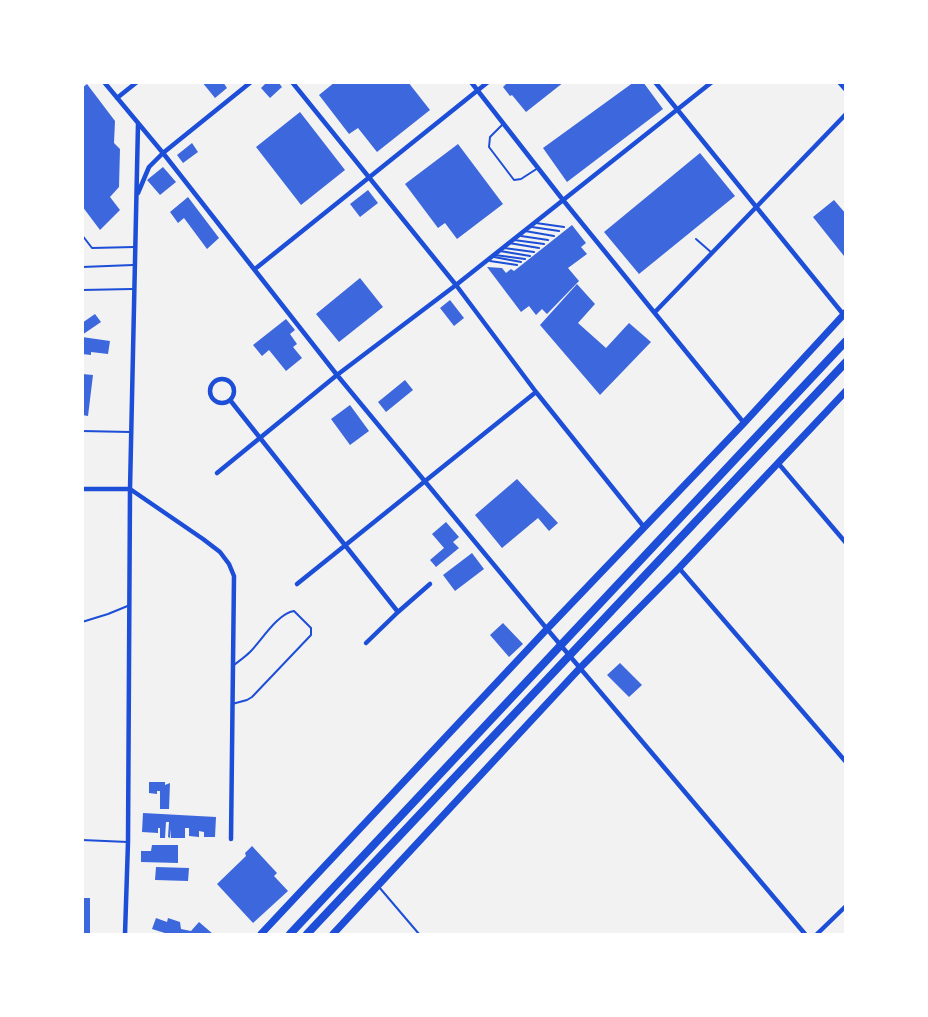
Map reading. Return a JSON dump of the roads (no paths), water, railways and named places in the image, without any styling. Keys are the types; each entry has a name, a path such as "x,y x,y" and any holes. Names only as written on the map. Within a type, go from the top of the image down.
{"highway":[{"path":"290,934 846,341"},
{"path":"307,934 846,362"}],"main road":[{"path":"262,934 744,422 844,313"},
{"path":"333,934 580,668 679,568 846,391"}],"street":[{"path":"104,82 163,153 337,375 424,481 547,630 806,934"},
{"path":"117,98 137,82"},
{"path":"137,196 149,167 163,153 251,82"},
{"path":"292,82 456,285 536,392 644,527"},
{"path":"471,82 563,200 744,422"},
{"path":"255,269 488,82"},
{"path":"656,82 844,313"},
{"path":"217,473 337,375 504,248 712,82"},
{"path":"839,82 846,90"},
{"path":"655,312 846,114"},
{"path":"125,934 128,842 130,489 138,124"},
{"path":"222,378 230,382 234,393 230,400 223,403 212,399 209,391 214,380 222,378"},
{"path":"297,584 536,392"},
{"path":"230,400 398,612"},
{"path":"778,463 846,543"},
{"path":"82,489 130,489 203,539 220,552 230,564 234,576 231,839"},
{"path":"679,568 846,762"},
{"path":"366,643 430,584"},
{"path":"817,934 846,906"}],"lane":[{"path":"503,124 490,137 489,147 514,180 521,179 538,168"},
{"path":"535,223 564,227"},
{"path":"530,227 560,231"},
{"path":"525,231 554,236"},
{"path":"82,235 92,248 136,248"},
{"path":"518,236 548,240"},
{"path":"696,239 712,253"},
{"path":"514,240 544,244"},
{"path":"509,243 539,248"},
{"path":"504,248 534,252"},
{"path":"495,254 530,256"},
{"path":"495,254 525,259"},
{"path":"495,254 521,262"},
{"path":"486,260 517,265"},
{"path":"82,267 135,265"},
{"path":"82,290 135,290"},
{"path":"82,430 132,432"},
{"path":"82,622 130,605"},
{"path":"232,704 252,697 311,635 311,628 294,611 288,612 278,620 249,653 233,666"},
{"path":"82,840 128,842"},
{"path":"378,887 419,934"}]}
